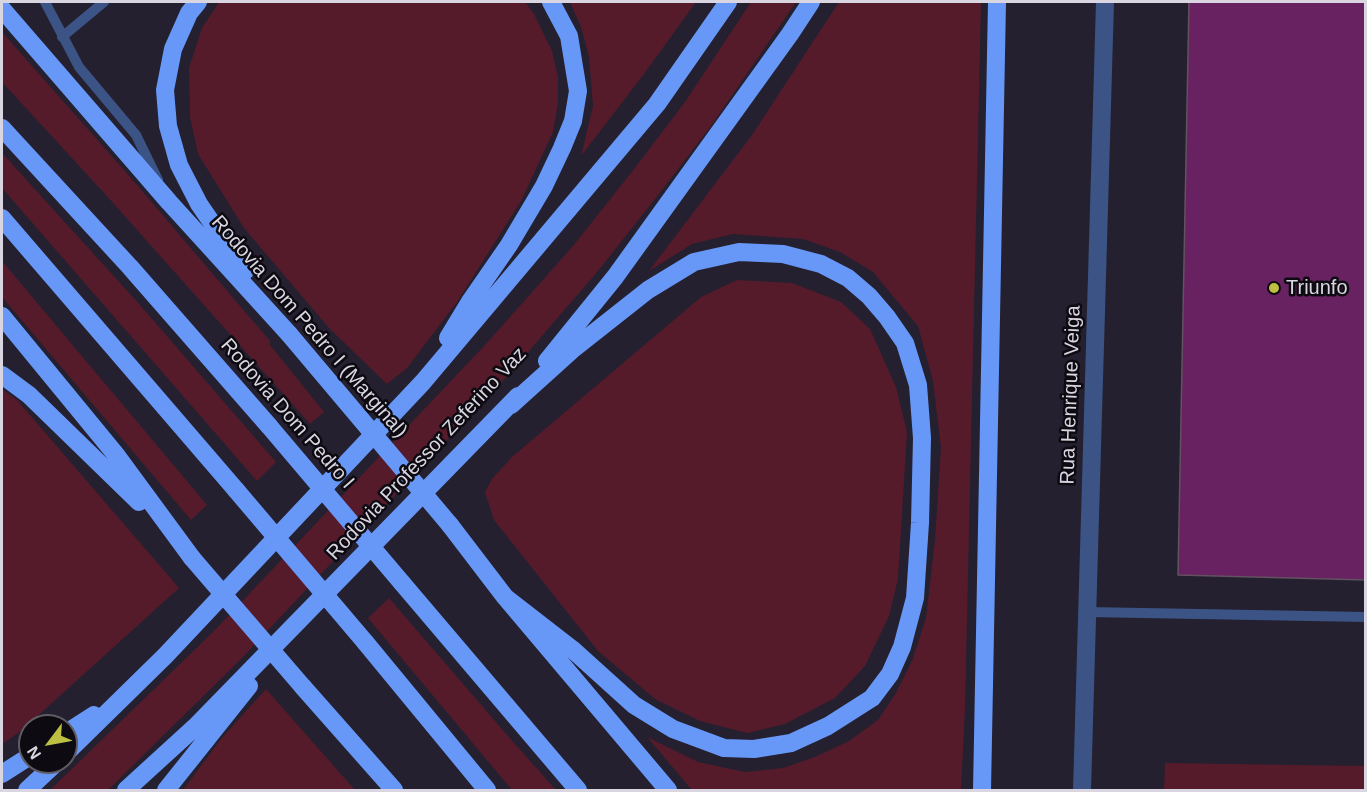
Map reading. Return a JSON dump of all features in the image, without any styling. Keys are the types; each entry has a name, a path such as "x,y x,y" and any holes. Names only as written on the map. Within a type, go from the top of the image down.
{"highway":[{"path":"198,2 189,13 173,49 165,90 168,126 179,165 199,204 286,329"},
{"path":"423,382 471,300 509,245 544,186 573,121 578,91 570,36 551,2"},
{"path":"78,741 126,695 423,382 657,104 728,2"},
{"name":"Rodovia Professor Zeferino Vaz","path":"126,790 195,727 511,405 615,277 811,2"},
{"path":"982,790 998,2"},
{"name":"Rodovia Dom Pedro I (Marginal)","path":"2,9 169,202 286,329 668,790"},
{"name":"Rodovia Dom Pedro I","path":"2,128 130,267 269,426 578,790"},
{"path":"2,218 365,642 487,790"},
{"path":"506,597 572,649 634,705 673,729 724,748 754,749 791,743 828,726 872,698 890,674 902,647 915,598 921,502 922,438 918,385 905,343 869,296 848,278 821,264 783,254 739,252 694,262 648,290 572,350 511,405"},
{"path":"2,316 117,456 192,558 394,790"},
{"path":"2,375 29,396 173,534"},
{"path":"166,790 309,611"},
{"path":"78,725 126,695"},
{"path":"341,729 382,790"},
{"path":"2,774 18,764"},
{"path":"27,790 44,774"}],"street":[{"name":"Rua Henrique Veiga","path":"1082,790 1105,2"}],"lane":[{"path":"45,2 79,67 136,135 169,202"},
{"path":"62,37 104,2"},
{"path":"1087,612 1365,616"}],"shaded area":[{"path":"219,2 525,2 534,14 552,51 558,77 558,103 553,132 521,201 457,302 407,368 387,384 329,328 244,228 198,154 190,117 189,68 202,28"},
{"path":"570,2 696,2 581,156 593,106 589,57 581,27"},
{"path":"751,2 796,2 711,126 598,271 510,373 240,660 108,790 50,790 67,774 78,774 78,763 214,631 486,344 573,246 685,102"},
{"path":"839,2 981,2 965,706 961,790 692,790 647,737 698,762 745,772 783,768 815,757 849,741 878,720 896,693 912,661 926,618 935,540 941,448 933,381 918,326 873,272 840,252 803,239 733,234 692,244 649,271 752,135"},
{"path":"2,32 270,341 270,345 324,412 310,424 2,82"},
{"path":"2,153 140,305 276,462 257,481 2,188"},
{"path":"2,261 207,505 191,520 2,297"},
{"path":"737,280 792,283 841,302 870,329 896,387 907,432 898,579 889,616 865,666 835,698 785,724 747,733 700,721 655,699 598,651 494,520 485,492 492,479 512,457 701,297"},
{"path":"2,389 17,400 179,588 40,714 18,714 18,733 2,744"},
{"path":"389,598 556,790 512,790 368,618"},
{"path":"266,689 355,790 183,790 221,739"},
{"path":"1165,763 1365,766 1365,790 1164,790"}],"building":[{"name":"Triunfo","path":"1189,2 1366,2 1366,580 1178,575"}],"place":[{"name":"Triunfo","path":"1274,288"}]}
